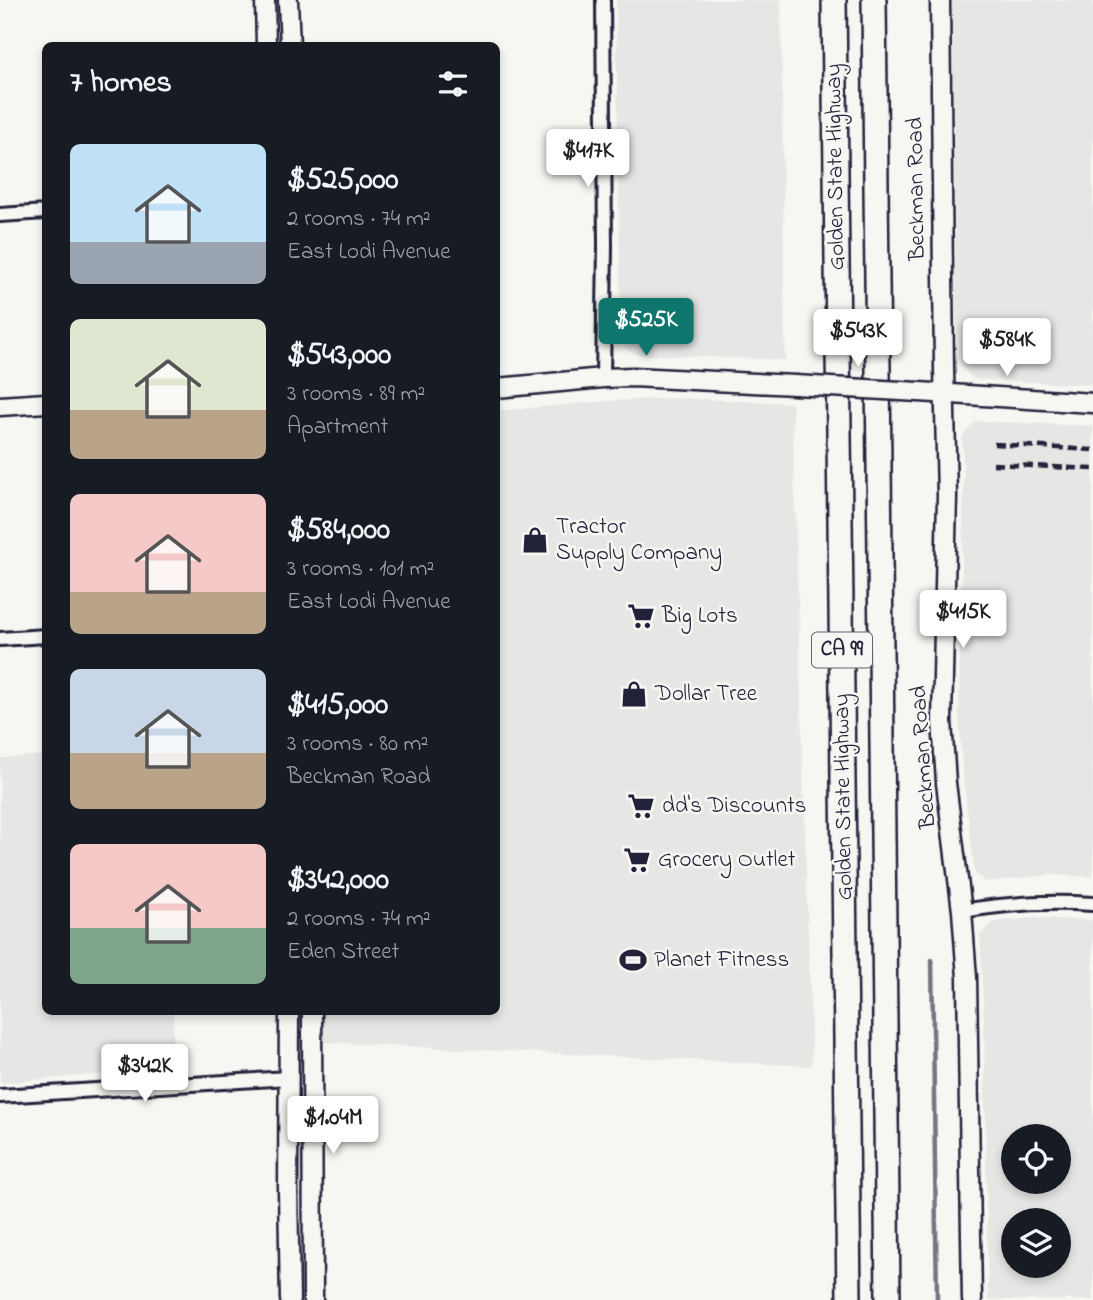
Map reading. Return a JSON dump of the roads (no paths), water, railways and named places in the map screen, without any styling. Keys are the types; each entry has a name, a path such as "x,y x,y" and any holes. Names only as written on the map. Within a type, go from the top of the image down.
{"highway":[{"name":"Golden State Highway","path":"834,0 849,1300"},
{"name":"Golden State Highway","path":"874,0 888,1300"}],"street":[{"path":"265,0 267,42"},
{"path":"288,0 289,42"},
{"path":"603,0 603,377"},
{"name":"Beckman Road","path":"940,0 947,496 942,721 946,783 962,911 968,1020 972,1300"},
{"path":"0,215 42,212"},
{"path":"500,388 603,377 662,377 1093,402"},
{"path":"0,407 42,403"},
{"path":"0,639 42,636"},
{"path":"962,911 1017,903 1093,904"},
{"path":"289,1015 290,1300"},
{"path":"312,1015 313,1300"},
{"path":"0,1096 288,1078"}],"waterway":[{"path":"932,960 937,1300"}],"railway":[{"path":"994,444 1093,450"},
{"path":"993,464 1093,469"}],"place":[{"name":"Tractor Supply Company","path":"535,540"},
{"name":"Big Lots","path":"641,616"},
{"name":"Dollar Tree","path":"634,694"},
{"name":"dd's Discounts","path":"641,806"},
{"name":"Grocery Outlet","path":"637,860"},
{"name":"Planet Fitness","path":"633,960"}]}
